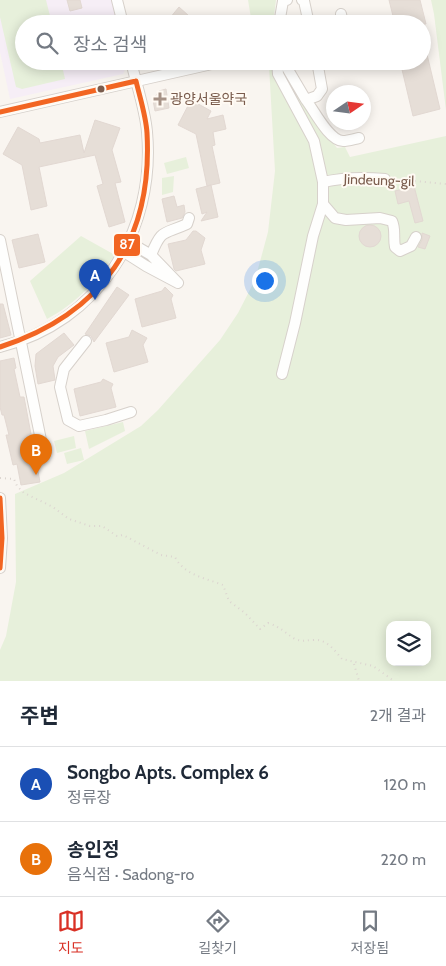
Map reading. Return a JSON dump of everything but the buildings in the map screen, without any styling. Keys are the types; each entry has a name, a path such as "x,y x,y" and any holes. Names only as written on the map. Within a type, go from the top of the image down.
{"street":[{"path":"117,0 121,15"},
{"path":"281,15 283,1 287,0"},
{"path":"302,0 304,1 307,15"},
{"path":"0,347 21,341 41,332 78,308 97,290 129,242 140,214 147,161 147,131 133,70"},
{"path":"0,112 185,70"},
{"name":"Jindeung-gil","path":"278,70 278,74 314,140 323,182 360,176 385,179"},
{"path":"288,70 306,100 337,140 344,141 359,138"},
{"path":"306,100 317,96 322,89 319,70"},
{"path":"282,374 296,323 313,236 323,204 323,182"},
{"path":"323,204 334,218 346,220 380,218 392,221 395,228 395,247 400,251 411,246 416,237"},
{"path":"151,255 163,233 187,224 190,218"},
{"path":"0,240 41,440"},
{"path":"124,252 178,283 151,255 129,242"},
{"path":"86,341 64,369 60,387 68,420 79,426 131,412"},
{"path":"0,498 2,538 0,568"}],"path":[{"name":"Jindeung-gil","path":"385,179 405,179 446,184"},
{"path":"0,478 14,478 17,486 24,493 53,507 69,519 90,526 102,526 117,536 123,535 161,555 175,557 179,564 191,574 223,585 229,601 245,613 260,629 268,623 280,627 296,639 306,642 321,640 333,647 342,659 373,666 394,681"},
{"path":"354,663 359,681"}],"shaded area":[{"path":"0,0 113,0 116,15 15,15 15,70 125,70 123,74 10,99 0,52"}],"green space":[{"path":"0,0 46,0 50,15 15,15 15,70 63,70 65,79 22,89 16,87 0,17"},
{"path":"248,0 276,0 274,15 250,15"},
{"path":"431,0 446,0 446,110 434,14"},
{"path":"269,70 277,70 337,148 345,147 350,157 446,136 446,681 0,681 0,650 6,636 16,582 15,494 64,473 141,426 158,410 220,340 238,313 255,280 268,232 275,171"},
{"path":"186,157 189,168 167,174 164,163"},
{"path":"174,176 173,192 162,195 162,178"},
{"path":"81,236 115,255 85,291 47,319 30,281"},
{"path":"123,422 125,431 89,449 85,431"},
{"path":"74,436 76,448 57,453 54,441"},
{"path":"81,448 84,460 67,464 64,453"}],"transit line":[{"name":"87","path":"0,112 136,81"},
{"name":"87","path":"0,347 36,333 67,315 93,293 114,268 130,239 141,207 147,172 147,133 136,81"},
{"name":"87","path":"0,498 2,538 0,568"}],"place":[{"name":"광양서울약국","path":"160,99"},
{"name":"Songbo Apts. Complex 6","path":"95,300"},
{"name":"송인정","path":"36,475"}]}
